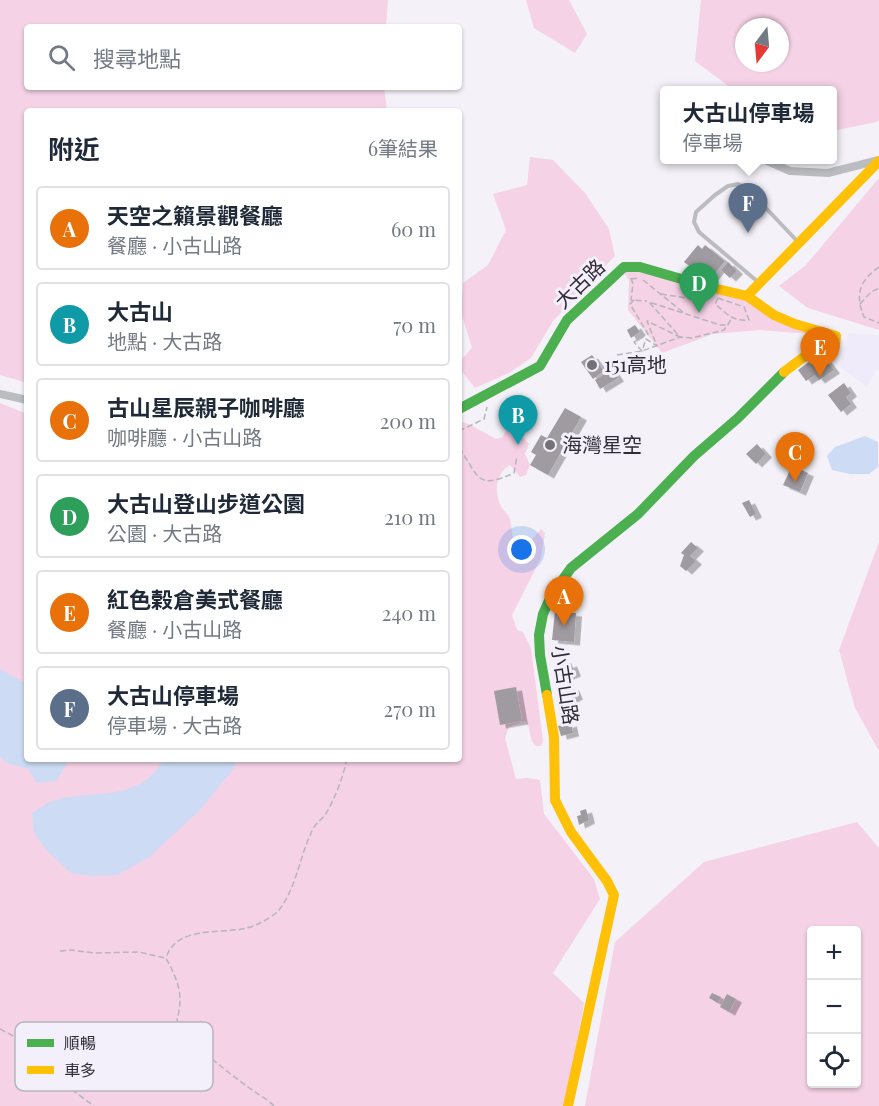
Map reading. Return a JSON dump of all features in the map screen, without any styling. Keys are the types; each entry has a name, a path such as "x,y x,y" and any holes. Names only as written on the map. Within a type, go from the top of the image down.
{"street":[{"path":"775,164 790,171 828,173 879,160"},
{"path":"747,296 879,160"},
{"name":"大古路","path":"462,406 540,366 567,320 624,267 640,267 694,284 747,296"},
{"name":"小古山路","path":"568,1106 614,896 607,880 571,832 555,800 554,737 540,655 539,635 543,614 551,596 571,568 638,514 694,456 738,418 788,369 805,356 835,346 836,336 774,315 747,296"},
{"path":"0,394 24,399"}],"lane":[{"path":"760,284 699,231 694,222 696,212 728,186 738,184 747,188 799,243"}],"path":[{"path":"879,267 869,274 859,291 859,304 864,317 879,323"},
{"path":"685,314 649,302 631,300 631,279 641,278 692,318 729,325"},
{"path":"859,304 871,292 879,288"},
{"path":"661,294 699,300 704,295"},
{"path":"718,298 744,307 749,320 741,321 732,318 715,304 718,298"},
{"path":"634,300 630,304 648,334 634,342 642,351"},
{"path":"649,302 680,337"},
{"path":"657,346 647,321 680,337 692,338 724,330 732,318"},
{"path":"617,355 642,351 680,337"},
{"path":"642,351 646,339 657,346"},
{"path":"462,430 484,419 487,408 486,394"},
{"path":"462,453 471,469 482,481 488,482 514,473 517,456"},
{"path":"166,958 169,950 190,934 241,931 259,924 278,911 288,893 314,826 331,804 346,762"},
{"path":"60,951 140,952 166,958 176,976 181,994 178,1022"},
{"path":"0,1029 15,1037"},
{"path":"213,1058 236,1079 274,1106"},
{"path":"74,1091 94,1106"}],"shaded area":[{"path":"0,0 388,0 386,24 24,24 24,90 384,90 387,108 24,108 24,382 0,375"},
{"path":"526,0 569,0 587,34 575,53 534,28"},
{"path":"701,0 879,0 879,120 837,130 837,86 729,86 695,61"},
{"path":"530,157 553,160 585,193 609,229 615,256 553,321 531,358 509,373 475,388 462,372 462,359 472,348 462,315 463,283 488,265 506,230 493,194 527,185"},
{"path":"879,178 879,330 808,308 779,286 806,265"},
{"path":"642,270 745,298 811,334 760,330 713,334 662,353 628,310 629,281 624,272"},
{"path":"848,333 879,335 879,370 875,372 867,387 839,366"},
{"path":"0,403 24,413 24,762 462,762 462,422 496,439 502,437 511,423 529,444 525,454 530,465 526,475 520,477 510,465 499,477 498,482 498,498 509,518 516,554 522,551 541,529 545,533 541,558 512,615 517,630 523,632 531,648 543,741 541,746 536,746 525,721 509,727 505,738 516,779 540,780 544,814 594,879 600,899 553,973 584,1003 565,1106 0,1106"},
{"path":"879,542 879,751 855,708 839,650"},
{"path":"857,822 879,848 879,1106 585,1106 615,942 704,862"}],"water":[{"path":"865,436 878,442 878,467 869,474 850,474 832,470 827,456 835,447"},
{"path":"0,669 24,682 24,762 68,762 56,781 37,783 28,769 6,763 0,757"},
{"path":"162,762 236,762 235,767 199,811 148,858 117,875 92,876 71,873 47,851 34,833 32,813 52,801 129,789 142,783 154,773"}],"building":[{"path":"698,245 702,249 705,245 725,261 709,281 684,262"},
{"path":"728,262 737,271 730,278 721,270"},
{"path":"635,325 640,332 631,338 627,330"},
{"path":"821,353 834,370 819,380 815,375 806,381 798,370"},
{"path":"592,355 604,371 593,379 581,362"},
{"path":"612,369 618,378 600,389 595,380"},
{"path":"844,383 851,393 846,397 851,404 841,412 828,395"},
{"name":"海灣星空","path":"565,408 581,417 548,475 530,465 536,455 531,452 541,435 547,438"},
{"path":"757,444 766,454 756,464 746,454"},
{"path":"792,466 808,473 800,492 783,485"},
{"path":"749,500 756,514 750,517 742,503"},
{"path":"691,542 698,548 690,556 696,561 686,571 680,566 684,555 681,553"},
{"path":"555,611 576,613 574,642 552,640"},
{"path":"571,663 575,673 560,679 556,669"},
{"path":"516,687 522,721 500,725 494,691"},
{"path":"573,687 577,696 564,703 559,693"},
{"path":"571,723 573,733 561,736 558,726"},
{"path":"586,809 589,820 579,825 577,816 581,815 580,811"},
{"path":"712,993 721,997 718,1003 709,998"},
{"path":"727,994 736,999 729,1012 720,1007"}],"traffic: fast":[{"path":"462,407 540,366 567,320 624,267 640,267 709,287"},
{"path":"547,695 539,635 543,614 551,596 571,568 638,514 694,456 738,418 784,372"}],"traffic: slow":[{"path":"709,287 747,296 879,161"},
{"path":"747,296 774,315 836,336 835,346 805,356 784,372"},
{"path":"547,695 554,737 555,800 571,832 607,881 614,895 568,1106"}],"place":[{"name":"大古山停車場","path":"748,233"},
{"name":"大古山登山步道公園","path":"699,313"},
{"name":"151高地","path":"592,365"},
{"name":"紅色榖倉美式餐廳","path":"820,377"},
{"name":"大古山","path":"518,445"},
{"name":"海灣星空","path":"550,445"},
{"name":"古山星辰親子咖啡廳","path":"795,482"},
{"name":"天空之籟景觀餐廳","path":"564,626"}]}
